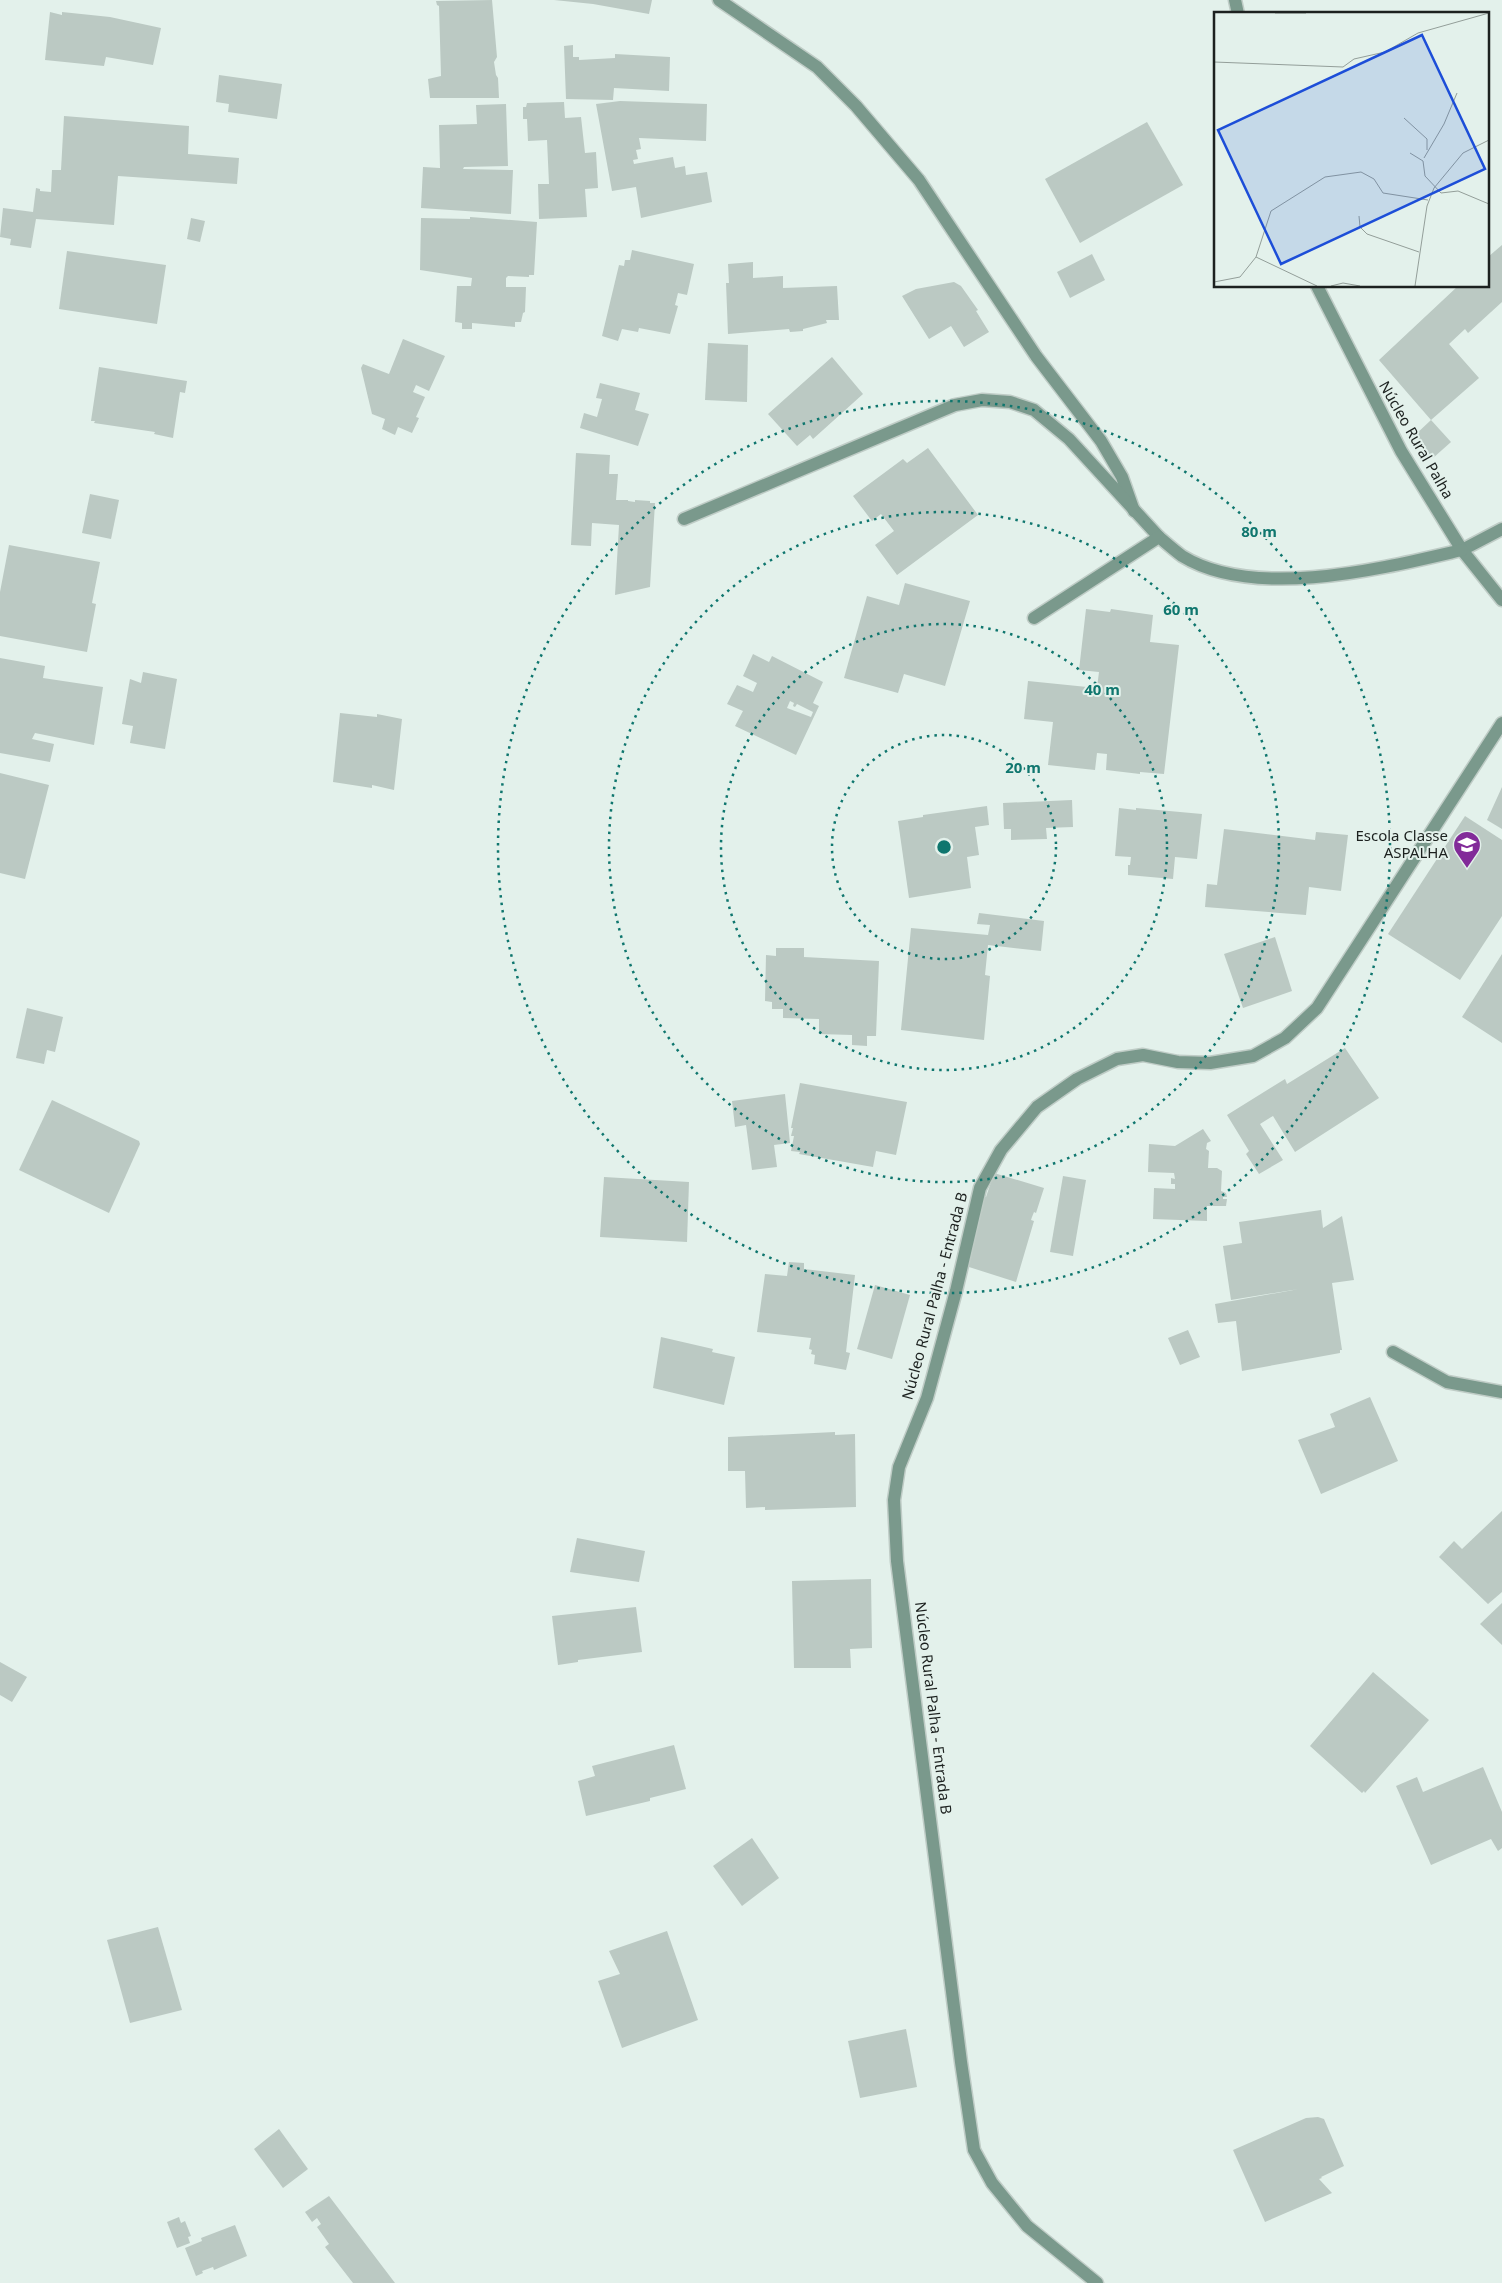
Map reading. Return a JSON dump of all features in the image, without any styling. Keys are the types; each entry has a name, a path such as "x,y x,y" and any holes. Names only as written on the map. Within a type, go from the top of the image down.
{"street":[{"path":"719,0 817,67 856,106 919,180 1036,356 1101,441 1122,477 1134,512"},
{"name":"Núcleo Rural Palha","path":"1318,288 1401,451 1462,550 1502,600"},
{"path":"684,519 955,405 982,400 1010,402 1034,410 1069,439 1134,512 1159,537 1182,556 1206,567 1245,576 1308,578 1381,569 1462,550 1502,529"},
{"path":"1034,618 1159,537"},
{"name":"Núcleo Rural Palha - Entrada B","path":"1097,2283 1028,2226 992,2183 974,2150 897,1561 894,1500 899,1467 927,1398 956,1291 980,1188 1001,1150 1037,1107 1076,1079 1117,1059 1143,1055 1178,1062 1210,1063 1253,1056 1285,1038 1317,1008 1502,723"},
{"path":"1393,1352 1447,1382 1502,1392"}],"building":[{"path":"492,0 497,57 494,62 498,78 499,98 430,98 428,79 441,76 439,6 436,1"},
{"path":"554,0 652,0 649,14 593,4"},
{"path":"50,12 62,15 62,12 110,17 161,28 153,65 106,57 104,66 45,60"},
{"path":"573,45 573,57 579,57 579,60 615,58 615,54 670,57 669,91 614,88 613,100 566,99 564,46"},
{"path":"219,75 282,84 277,119 228,112 229,104 216,102"},
{"path":"620,101 707,104 706,141 639,138 641,149 636,150 638,159 633,160 634,164 673,157 675,168 685,166 686,175 707,172 712,202 641,218 636,187 612,191 596,104"},
{"path":"564,102 565,118 581,117 585,153 596,152 598,188 585,189 587,217 539,219 538,184 549,184 547,140 528,141 527,119 523,119 523,107 526,107 527,103"},
{"path":"506,104 508,166 464,167 463,169 513,170 511,214 421,208 423,167 440,168 439,125 477,124 476,105"},
{"path":"64,116 189,126 188,154 239,158 237,184 118,176 114,225 36,219 31,248 10,245 11,239 0,237 3,208 33,212 36,188 40,189 40,191 51,192 52,170 61,170"},
{"path":"1147,122 1183,185 1080,243 1045,179"},
{"path":"470,217 537,222 534,275 529,275 529,277 508,276 506,278 506,287 526,287 525,312 521,322 515,322 515,327 472,323 472,329 462,329 462,323 455,322 457,286 471,286 472,278 420,270 421,218 470,219"},
{"path":"191,218 205,221 200,242 187,239"},
{"path":"1502,245 1502,302 1468,333 1465,329 1449,344 1479,378 1431,420 1379,360 1456,288 1490,288 1490,255"},
{"path":"632,250 694,264 687,295 678,293 675,305 678,306 670,334 639,328 638,332 622,329 618,341 602,336 619,265 624,266 625,260 630,260"},
{"path":"67,251 166,265 157,324 59,309"},
{"path":"1092,254 1105,280 1070,298 1057,272"},
{"path":"753,262 753,278 783,276 783,288 837,286 839,320 826,320 827,323 803,329 803,331 790,332 789,329 728,334 726,283 729,283 728,264"},
{"path":"954,282 961,286 978,310 976,311 989,332 964,347 951,326 929,339 902,296 916,289"},
{"path":"403,339 445,356 429,391 416,385 413,392 425,397 416,417 419,418 412,433 398,427 395,435 382,429 385,419 372,414 361,368 363,364 389,374"},
{"path":"708,343 748,345 747,402 705,400"},
{"path":"832,357 863,394 813,439 810,435 797,446 768,414"},
{"path":"99,367 187,381 185,393 180,392 173,438 154,434 155,432 91,421"},
{"path":"600,383 640,393 635,410 649,414 638,446 580,428 584,413 597,417 602,399 596,398"},
{"path":"1431,420 1451,442 1433,458 1414,436"},
{"path":"928,448 978,515 897,575 875,545 894,531 881,514 872,521 853,496 903,459 907,463"},
{"path":"576,453 610,455 609,474 618,474 616,500 650,501 650,503 655,503 650,587 615,595 619,525 592,523 591,546 571,545"},
{"path":"90,494 119,500 111,539 82,533"},
{"path":"9,545 100,562 92,603 96,604 87,652 0,636 0,592"},
{"path":"905,583 970,601 945,686 904,674 898,693 844,678 867,596 899,605"},
{"path":"1086,609 1110,612 1111,609 1153,615 1150,642 1179,645 1164,774 1140,772 1140,774 1106,770 1107,754 1097,753 1095,770 1048,765 1053,722 1024,719 1028,681 1097,688 1099,672 1079,670"},
{"path":"753,654 769,662 772,656 823,682 813,703 819,706 796,755 735,726 743,711 727,704 737,685 753,692 757,683 743,676","holes":["790,701 794,703 793,706 795,707 797,704 813,712 811,717 787,708"]},
{"path":"0,658 45,666 43,678 103,687 94,745 35,733 32,739 54,744 50,762 0,753"},
{"path":"143,672 177,679 165,749 130,743 133,726 122,724 130,679 141,683"},
{"path":"340,713 377,717 377,714 402,719 394,790 372,785 372,788 333,782"},
{"path":"0,773 49,785 25,879 0,873"},
{"path":"1502,787 1502,829 1487,820"},
{"path":"1072,800 1073,827 1046,828 1047,839 1011,840 1011,829 1004,829 1003,803"},
{"path":"987,806 989,825 975,827 979,855 967,857 971,888 909,898 898,821 923,817 923,815"},
{"path":"1119,808 1202,814 1197,859 1175,857 1173,879 1128,875 1128,865 1130,865 1131,857 1115,856"},
{"path":"1465,816 1502,840 1502,916 1460,980 1388,934"},
{"path":"1224,829 1315,840 1316,832 1348,835 1341,891 1309,887 1306,915 1205,907 1207,884 1217,885"},
{"path":"979,913 1044,921 1041,951 988,945 985,975 990,976 984,1040 901,1030 911,928 988,935 990,925 977,924"},
{"path":"1275,937 1292,991 1243,1008 1224,954"},
{"path":"776,948 804,948 804,957 879,961 876,1036 867,1036 867,1046 852,1045 852,1035 819,1034 819,1019 783,1018 783,1009 772,1009 772,1002 765,1001 766,955 776,956"},
{"path":"1502,954 1502,1043 1462,1017"},
{"path":"27,1008 63,1017 55,1052 47,1050 44,1064 16,1058"},
{"path":"1345,1048 1379,1098 1295,1152 1273,1116 1260,1124 1283,1160 1259,1174 1246,1154 1249,1151 1227,1115 1285,1079 1287,1084"},
{"path":"800,1083 907,1102 896,1155 876,1151 873,1167 791,1151 794,1136 791,1136 793,1128 791,1128"},
{"path":"785,1094 790,1143 774,1145 777,1167 752,1170 746,1125 735,1127 732,1101"},
{"path":"52,1100 139,1141 140,1144 109,1213 19,1170"},
{"path":"1203,1129 1211,1141 1207,1143 1206,1149 1209,1151 1208,1168 1217,1168 1222,1171 1221,1191 1226,1193 1227,1197 1223,1197 1223,1199 1227,1199 1226,1206 1207,1206 1207,1221 1153,1219 1154,1188 1175,1189 1175,1184 1171,1184 1171,1178 1175,1179 1174,1173 1148,1172 1149,1144 1175,1146"},
{"path":"994,1173 1044,1188 1036,1213 1034,1212 1031,1220 1034,1221 1016,1282 969,1267 960,1255 979,1195 986,1197"},
{"path":"1063,1176 1086,1180 1073,1256 1050,1252"},
{"path":"604,1177 689,1182 687,1242 600,1237"},
{"path":"1321,1210 1323,1228 1342,1216 1354,1280 1332,1283 1342,1350 1340,1350 1340,1353 1242,1371 1236,1321 1218,1323 1215,1304 1299,1289 1231,1300 1223,1246 1242,1243 1239,1222"},
{"path":"789,1262 804,1263 804,1269 855,1275 846,1352 850,1353 846,1370 814,1364 815,1355 811,1354 812,1350 809,1349 811,1338 757,1332 765,1274 787,1276"},
{"path":"875,1285 910,1295 892,1359 857,1349"},
{"path":"1188,1330 1200,1357 1180,1365 1168,1338"},
{"path":"661,1337 713,1349 712,1352 735,1357 724,1405 653,1388"},
{"path":"1370,1397 1398,1461 1321,1494 1298,1440 1335,1427 1330,1414"},
{"path":"835,1432 835,1435 855,1434 856,1507 765,1510 765,1507 746,1508 745,1471 728,1471 728,1437"},
{"path":"1502,1511 1502,1592 1488,1604 1439,1557 1454,1541 1462,1549"},
{"path":"577,1538 645,1551 639,1582 570,1572"},
{"path":"871,1579 872,1648 850,1649 851,1668 794,1668 792,1581"},
{"path":"1502,1603 1502,1645 1480,1624"},
{"path":"636,1607 642,1652 578,1660 578,1662 558,1665 552,1616"},
{"path":"0,1662 27,1677 12,1702 0,1695"},
{"path":"1373,1672 1429,1720 1365,1793 1364,1791 1362,1793 1310,1746"},
{"path":"674,1745 686,1789 650,1798 650,1801 586,1816 578,1781 595,1776 592,1766"},
{"path":"1483,1767 1502,1812 1502,1848 1498,1851 1491,1839 1431,1865 1396,1786 1417,1777 1423,1792"},
{"path":"752,1838 779,1878 742,1906 713,1866"},
{"path":"158,1927 182,2010 130,2023 107,1940"},
{"path":"667,1931 698,2020 622,2048 598,1981 620,1974 609,1951"},
{"path":"906,2029 917,2087 860,2098 848,2041"},
{"path":"1318,2117 1324,2119 1344,2166 1319,2179 1332,2193 1265,2222 1233,2150 1306,2118"},
{"path":"279,2129 308,2169 283,2188 254,2149"},
{"path":"329,2196 395,2283 353,2283 325,2247 329,2244 317,2227 321,2224 317,2218 312,2222 305,2212"},
{"path":"179,2217 181,2223 185,2221 191,2236 188,2237 190,2243 177,2248 167,2222"},
{"path":"235,2225 247,2256 214,2270 213,2267 202,2271 203,2273 196,2276 185,2248 202,2241 201,2238"}],"place":[{"name":"Escola Classe ASPALHA","path":"1467,869"}]}
